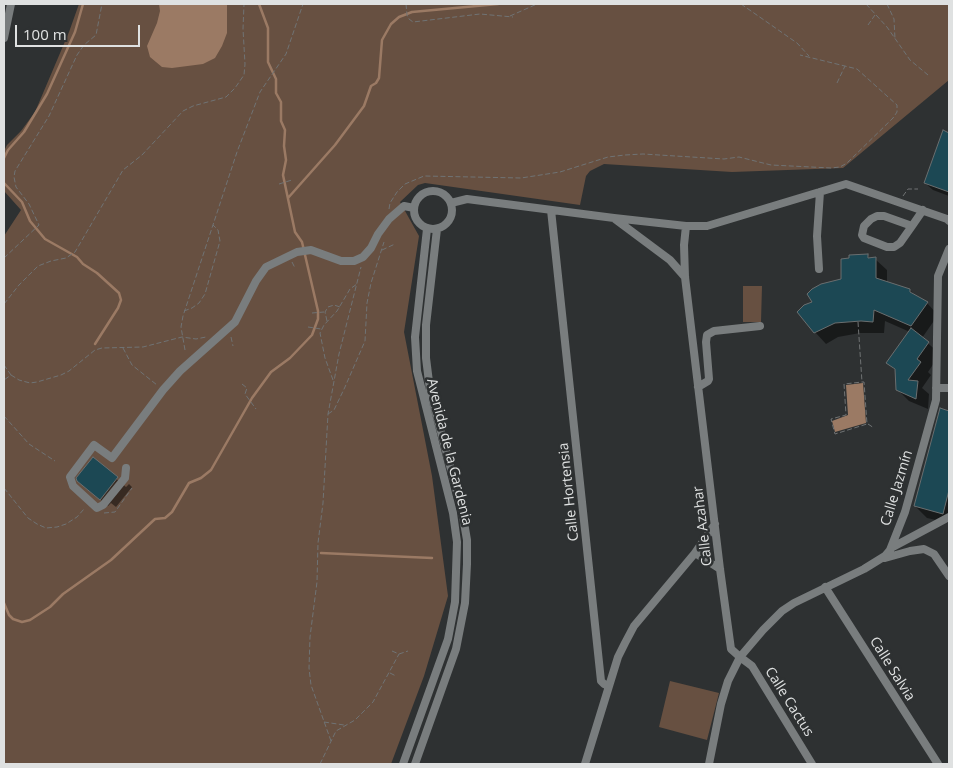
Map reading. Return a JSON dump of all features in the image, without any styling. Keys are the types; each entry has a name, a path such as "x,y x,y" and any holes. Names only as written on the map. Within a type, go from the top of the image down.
{"street":[{"path":"4,38 12,4"},
{"path":"451,203 467,199 614,218 686,226 707,226 846,184 949,219"},
{"path":"430,191 443,194 451,203 452,209 449,221 437,229 427,228 416,220 414,208 419,196 430,191"},
{"path":"819,269 817,236 820,192"},
{"path":"126,468 125,478 103,505 97,508 73,486 70,477 94,444 112,458 163,390 180,371 202,350 224,334 235,322 256,280 266,267 297,252 311,250 341,261 360,259 371,248 389,219 404,206 414,208"},
{"name":"Calle Hortensia","path":"551,210 601,681 609,686"},
{"path":"912,226 884,216 877,216 864,226 862,235 864,238 887,248 894,247 900,243 912,226 922,210"},
{"path":"614,218 670,260 685,277"},
{"name":"Calle Azahar","path":"686,226 684,246 685,277 720,569 731,649 740,657"},
{"name":"Avenida de la Gardenia","path":"404,762 448,639 455,602 458,542 453,513 417,371 415,337 427,228"},
{"name":"Avenida de la Gardenia","path":"415,764 456,649 465,603 468,564 467,540 462,511 430,390 426,358 426,325 437,229"},
{"name":"Calle Jazmín","path":"740,657 782,611 800,599 887,555 891,548 905,512 936,400 938,276 949,249"},
{"path":"698,387 705,384 709,379 707,335 714,331 760,326"},
{"path":"936,388 949,388"},
{"path":"891,548 949,517"},
{"path":"585,764 618,657 634,626 695,553 715,524"},
{"path":"878,560 924,549 934,554 949,576"},
{"path":"695,553 720,569"},
{"name":"Calle Salvia","path":"825,587 938,764"},
{"path":"708,764 721,704 733,669 740,657"},
{"name":"Calle Cactus","path":"740,657 752,666 812,764"},
{"path":"404,762 415,764"}],"path":[{"path":"4,258 39,224 29,204 16,187 15,171 49,116 77,54 96,35 102,4"},
{"path":"4,304 18,285 38,266 66,258 75,252 123,170 142,155 183,111 193,106 226,97 235,88 244,75 245,70 244,4"},
{"path":"185,350 181,327 184,311 237,152 260,92 286,54 303,4"},
{"path":"406,4 405,7 409,19 416,22 474,14 513,17"},
{"path":"509,16 537,4"},
{"path":"741,4 797,43 809,57"},
{"path":"866,4 876,14 910,60 928,75"},
{"path":"887,4 894,19 896,40"},
{"path":"868,25 876,14"},
{"path":"887,28 894,26"},
{"path":"389,219 390,203 396,192 406,184 424,176 521,178 560,172 608,157 643,154 724,159 744,157 771,165 840,167 848,163 893,118 897,109 895,102 862,73 851,67 800,55"},
{"path":"837,83 845,66"},
{"path":"279,184 292,180"},
{"path":"184,311 199,303 205,294 220,241 218,230 213,225"},
{"path":"328,414 334,410 365,341 369,293 385,236"},
{"path":"381,251 395,244"},
{"path":"331,741 314,696 308,668 317,582 318,543 323,503 328,414 361,269 360,259"},
{"path":"334,381 331,378 322,346 320,329 340,307 350,289 357,284"},
{"path":"312,313 323,312 331,305 340,307"},
{"path":"323,312 327,322"},
{"path":"858,322 867,424"},
{"path":"308,327 320,329"},
{"path":"224,334 231,338 233,346"},
{"path":"4,365 11,375 19,380 30,383 51,379 69,371 95,350 102,348 143,348 182,337 196,339 207,337"},
{"path":"123,348 132,365 163,390"},
{"path":"4,380 11,375"},
{"path":"862,382 844,384 846,415 831,420 834,434 867,424 874,428"},
{"path":"242,384 247,388 245,394 256,410"},
{"path":"4,416 29,444 55,462"},
{"path":"4,488 28,518 46,528 66,524 77,517 90,502"},
{"path":"97,508 105,514 115,512 132,488"},
{"path":"320,764 336,731 365,712 373,702 398,654 408,650"},
{"path":"392,651 398,654"},
{"path":"389,672 396,676"},
{"path":"324,722 345,725"}],"shaded area":[{"path":"79,4 949,4 949,80 843,168 732,172 604,164 590,171 586,176 580,205 425,183 418,185 400,202 419,236 404,332 432,476 448,596 424,676 391,764 4,764 4,236 21,210 4,191 4,151 35,112"},
{"path":"159,4 227,4 227,33 215,58 203,64 172,68 162,67 150,57 147,46 157,23 160,11"},
{"path":"743,286 762,286 761,322 743,322"},
{"path":"863,383 866,423 835,432 832,421 848,415 846,385"},
{"path":"670,681 719,693 707,740 659,727"}],"building":[{"path":"943,130 949,133 949,192 924,183"},
{"path":"868,254 868,258 876,257 876,278 910,289 910,292 928,302 911,326 874,310 873,322 835,323 814,333 797,312 804,305 812,302 807,294 821,284 841,279 841,259 849,258 849,255"},
{"path":"911,328 929,342 917,359 921,362 908,380 918,381 916,399 896,390 895,369 886,363"},
{"path":"940,408 949,411 949,490 943,514 914,506"},
{"path":"93,457 118,477 100,500 77,481 76,478"}],"waterway":[{"path":"4,158 8,150 24,132 47,94 75,32 83,4"},
{"path":"4,603 9,615 13,619 22,622 30,620 111,560 155,519 165,518 172,512 189,483 201,478 211,470 252,398 271,372 290,358 312,335 318,319 318,311 302,242 295,232 283,175 286,160 284,146 285,130 281,121 281,102 276,93 276,79 268,62 268,28 259,4"},
{"path":"288,198 335,145 364,106 371,86 379,78 382,40 391,24 399,17 412,12 498,4"},
{"path":"4,183 22,202 30,221 45,239 77,257 119,293 121,300 118,308 95,344"},
{"path":"321,553 432,558"}]}
